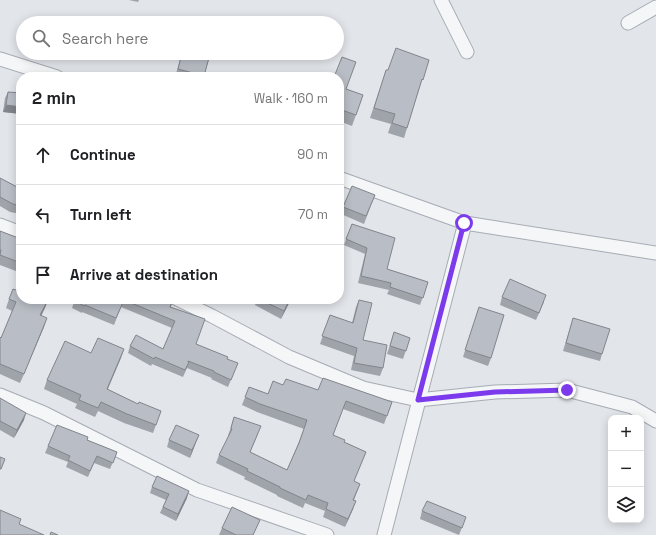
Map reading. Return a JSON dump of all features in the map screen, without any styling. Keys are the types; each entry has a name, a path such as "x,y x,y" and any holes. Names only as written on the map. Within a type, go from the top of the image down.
{"street":[{"path":"442,0 467,52"},
{"path":"628,23 656,7"},
{"path":"0,60 40,72"},
{"path":"344,180 464,223 656,253"},
{"path":"384,535 464,223"},
{"path":"0,225 16,231"},
{"path":"187,304 289,357 363,388 418,400 495,392 567,390 632,407 656,421"},
{"path":"0,395 44,414 197,490 327,535"}],"building":[{"path":"396,48 429,60 407,128 392,123 395,114 374,108 386,70 388,70"},
{"path":"344,58 356,62 346,89 363,95 356,115 344,111 344,72 336,72 341,60 344,60"},
{"path":"180,60 208,60 205,72 189,72 178,69"},
{"path":"8,92 16,93 16,106 6,105"},
{"path":"0,178 16,186 16,205 0,197"},
{"path":"352,186 375,195 366,216 344,207"},
{"path":"352,224 395,238 387,269 428,282 423,298 390,287 391,283 361,276 367,248 346,239"},
{"path":"0,231 16,237 16,261 0,255"},
{"path":"510,279 546,295 539,313 502,297"},
{"path":"13,289 16,290 16,302 9,299"},
{"path":"359,300 372,303 363,340 387,345 383,368 354,363 357,348 322,336 330,315 353,323"},
{"path":"16,302 16,304 46,304 40,315 47,318 24,374 0,364 0,337 1,338"},
{"path":"81,304 122,304 116,318 85,305"},
{"path":"134,304 171,304 170,307 205,319 196,344 228,357 227,359 238,363 231,380 214,371 188,361 189,362 185,370 155,357 154,359 130,346 136,335 163,349 175,321"},
{"path":"269,304 288,304 284,311"},
{"path":"479,307 504,315 491,358 465,350"},
{"path":"573,318 610,329 602,354 566,343"},
{"path":"394,332 410,338 406,351 390,346"},
{"path":"98,338 124,349 107,389 138,404 139,402 161,411 156,425 101,402 98,408 79,400 81,395 47,380 65,341 91,353"},
{"path":"323,378 392,402 387,416 346,401 333,435 366,452 354,481 360,484 353,500 356,501 348,519 326,509 328,503 308,495 306,500 247,471 248,469 219,455 232,429 234,417 261,426 250,452 287,470 307,420 260,404 245,397 249,387 268,394 273,381 283,385 286,379 318,390"},
{"path":"0,398 26,413 17,430 0,421"},
{"path":"57,425 88,437 87,440 117,452 113,463 97,456 90,471 68,460 70,456 48,446"},
{"path":"176,425 199,435 192,450 169,440"},
{"path":"0,457 5,459 1,469 0,469"},
{"path":"157,476 189,491 178,514 163,507 169,494 152,487"},
{"path":"427,501 466,517 462,528 422,511"},
{"path":"232,507 260,520 253,535 236,535 222,528"},
{"path":"0,510 21,519 19,524 44,535 0,535"},
{"path":"51,532 58,535 50,535"}],"route":[{"path":"464,223 418,400 495,392 567,390"}]}
